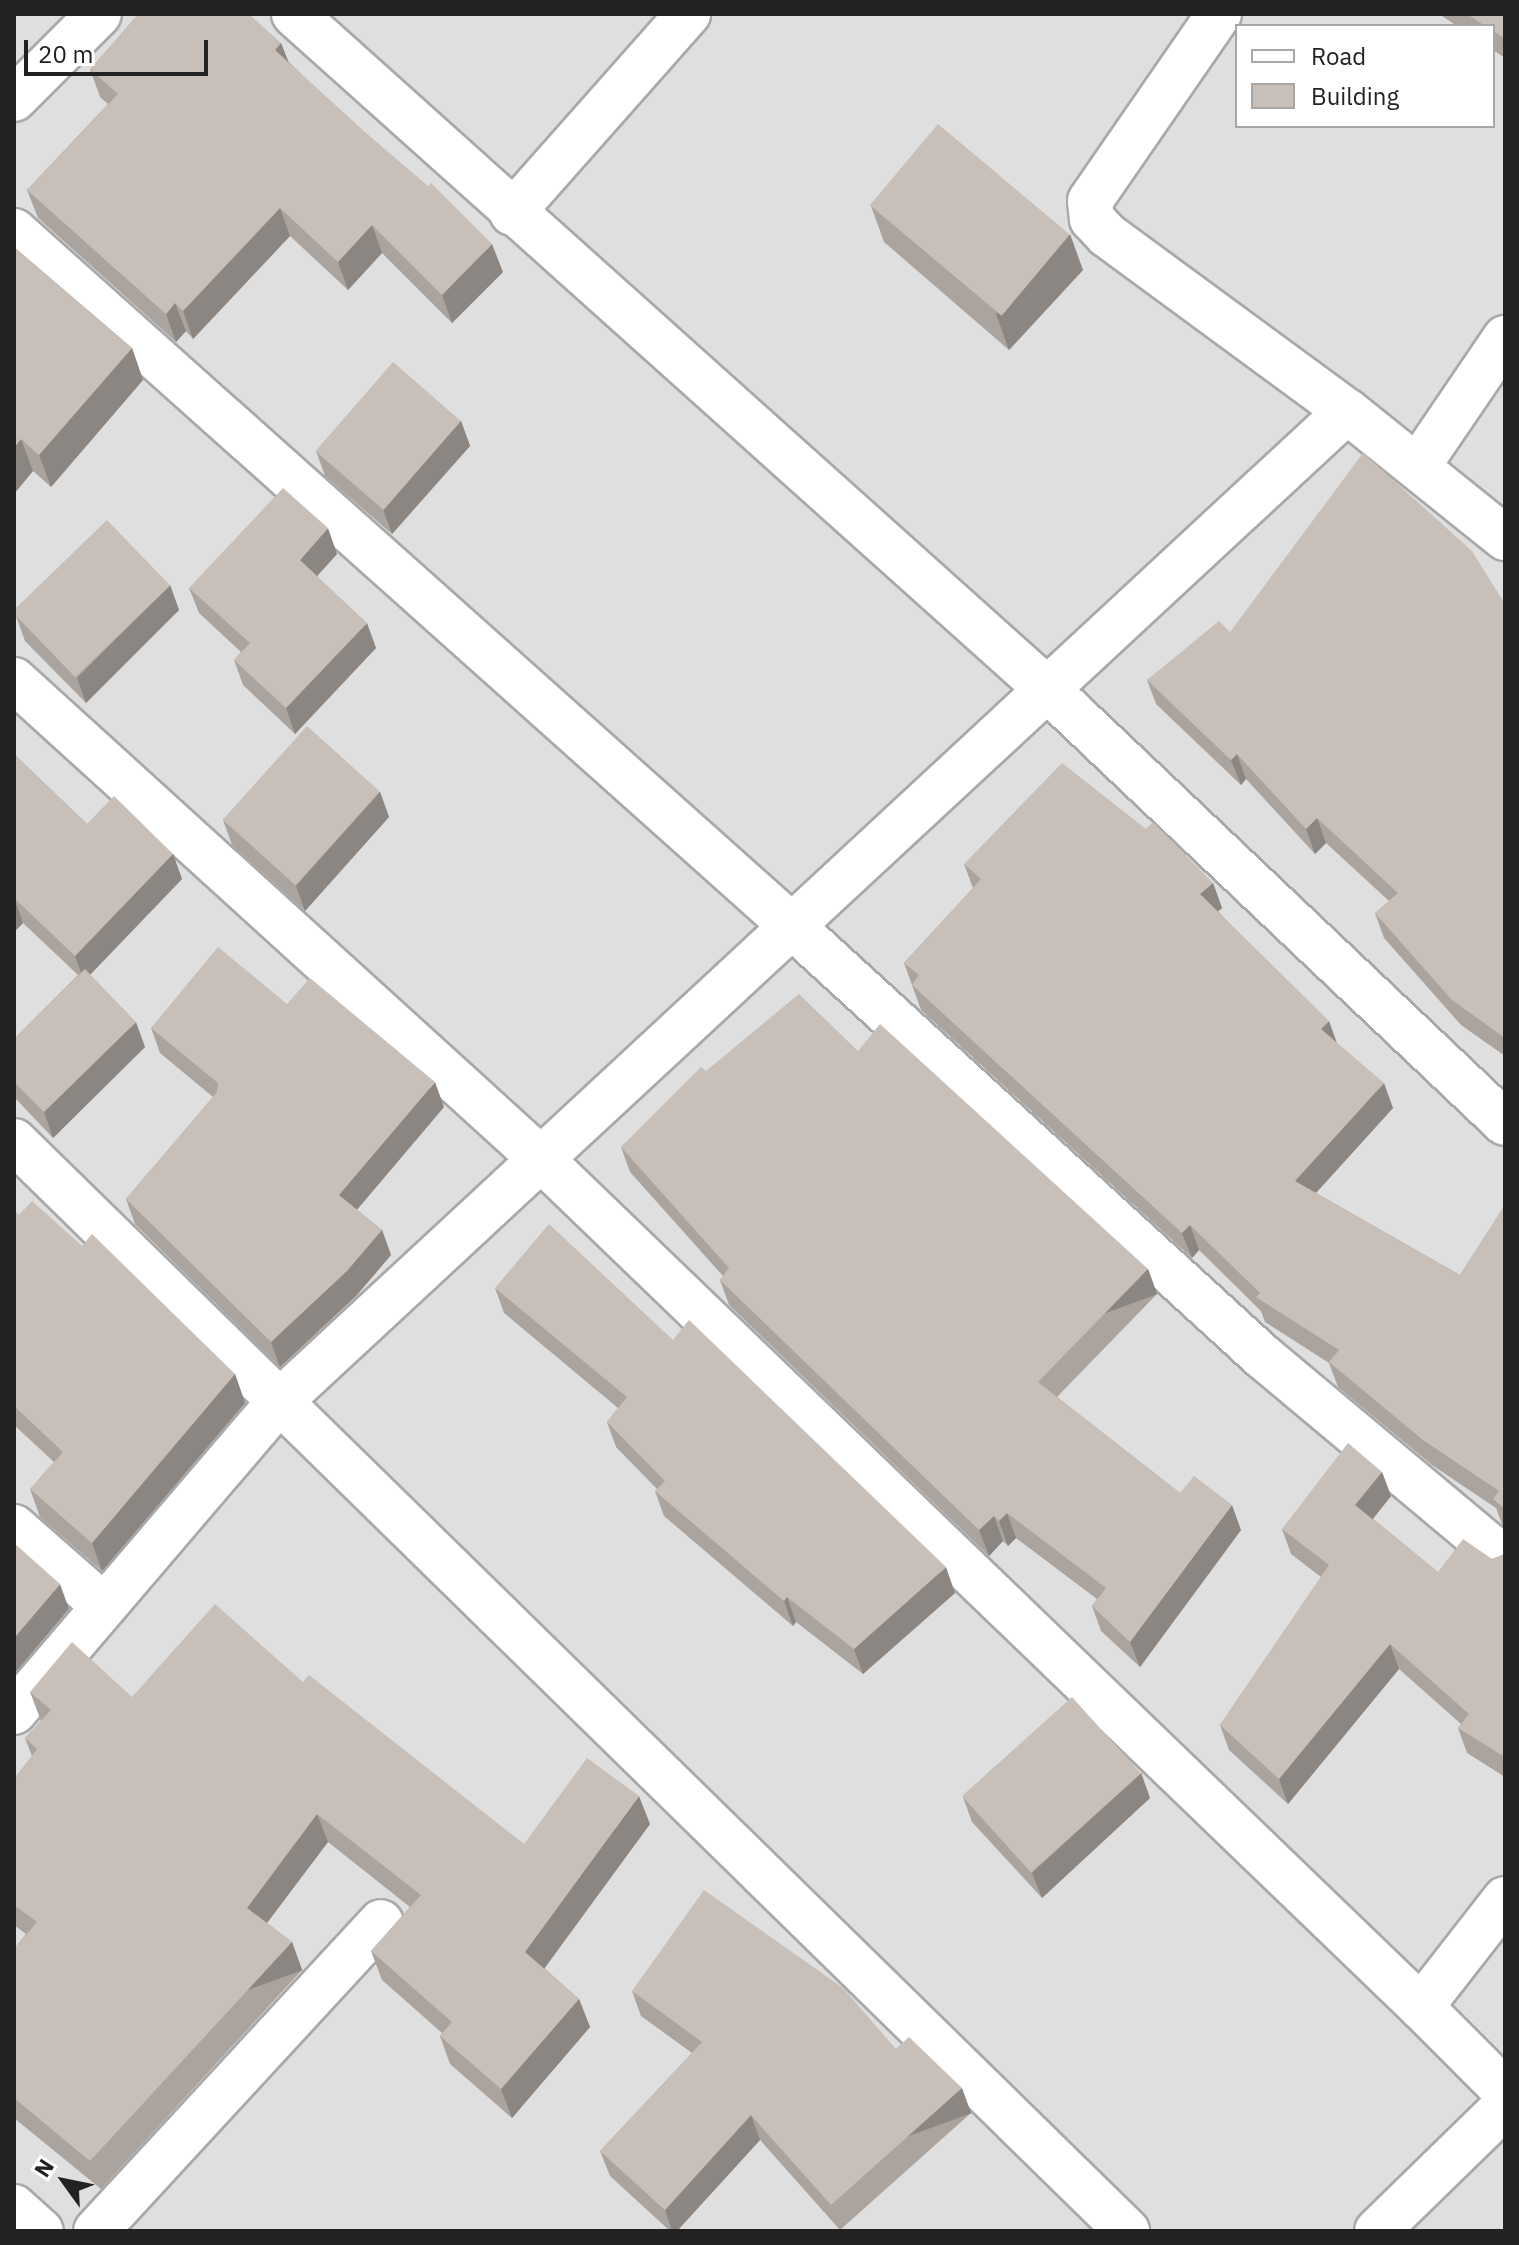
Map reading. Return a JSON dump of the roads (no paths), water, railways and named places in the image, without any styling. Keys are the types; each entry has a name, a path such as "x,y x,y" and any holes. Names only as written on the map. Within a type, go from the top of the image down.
{"street":[{"path":"14,99 99,14"},
{"path":"294,14 512,213 1049,691 1505,1123"},
{"path":"512,213 688,14"},
{"path":"1219,14 1090,201 1092,219 1107,235 1347,411 1505,538"},
{"path":"14,231 793,927 1262,1356 1505,1559"},
{"path":"1418,466 1505,338"},
{"path":"14,1712 278,1403 1049,691 1347,411"},
{"path":"14,680 541,1159 1505,2091"},
{"path":"14,1141 278,1403 1127,2231"},
{"path":"14,1527 104,1606"},
{"path":"1421,2007 1505,1899"},
{"path":"96,2231 381,1922"},
{"path":"1377,2231 1505,2106"},
{"path":"14,2207 41,2231"}]}
